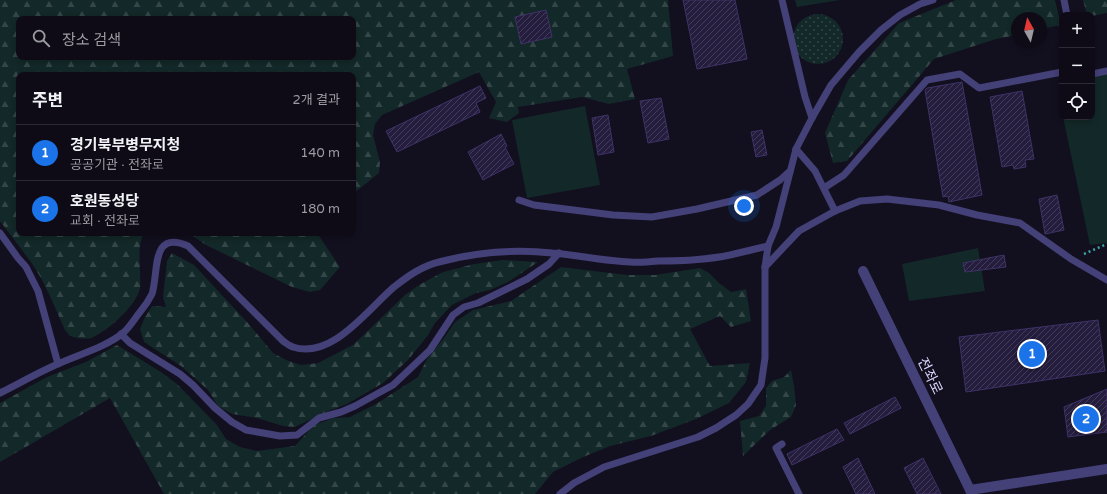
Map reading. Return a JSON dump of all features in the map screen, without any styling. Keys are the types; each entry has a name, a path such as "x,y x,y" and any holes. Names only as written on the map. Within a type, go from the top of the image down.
{"street":[{"name":"전좌로","path":"863,271 971,492"},
{"path":"971,492 1107,469"}],"lane":[{"path":"782,0 805,97 812,118"},
{"path":"560,494 574,483 604,467 698,437 716,428 736,415 748,404 761,385 765,358 765,267 768,246 776,228 796,149 831,85 859,52 881,30 900,15 920,4 933,0"},
{"path":"1064,0 1066,12"},
{"path":"1095,74 1107,72"},
{"path":"824,188 844,175 927,80 960,74 979,88 1059,73"},
{"path":"796,149 815,171 835,211"},
{"path":"519,200 534,205 613,215 635,217 659,216 757,195 780,180 790,171"},
{"path":"765,267 799,232 835,211 860,201 887,199 939,205 977,215 1020,223 1071,259 1107,280"},
{"path":"0,233 26,267 35,285 43,306 58,364"},
{"path":"0,393 121,334 147,304 152,293 158,257 161,249 167,244 180,243 188,246 283,341 292,347 310,349 321,347 346,333 411,274 431,264 457,257 496,251 522,250 630,262 663,261 702,259 768,246"},
{"path":"121,334 130,343 180,374 215,408 232,422 246,430 280,436 297,435 318,418 341,412 355,406 393,385 430,350 439,337 444,326 453,315 464,307 478,303 527,279 549,264 559,253"},
{"path":"782,444 776,448 799,494"}],"path":[{"path":"1071,259 1107,244"}],"green space":[{"path":"0,0 668,0 673,56 627,69 635,99 609,104 582,97 518,107 519,113 507,122 489,118 496,102 479,72 382,115 375,124 373,135 380,162 379,173 356,192 356,72 16,72 16,236 143,236 140,244 140,288 138,295 127,310 113,324 98,335 88,339 70,336 65,330 41,278 31,262 0,221"},
{"path":"795,0 840,0 797,7"},
{"path":"956,0 1055,0 1059,17 1059,25 1047,28 1047,12 1011,12 1011,36 996,39 934,59 847,161 833,163 825,133 848,80 899,23"},
{"path":"1083,0 1107,0 1107,13 1095,15 1095,12 1086,12"},
{"path":"813,14 823,14 836,21 843,34 843,44 836,57 823,64 813,64 804,60 797,53 793,44 793,34 797,25 804,18"},
{"path":"1107,71 1107,243 1090,245 1064,120 1095,120 1095,73"},
{"path":"585,106 600,185 527,198 512,120"},
{"path":"193,236 319,236 340,267 320,290 310,292 292,287 206,245"},
{"path":"978,248 985,291 909,301 902,264"},
{"path":"172,253 194,265 247,322 273,353 286,360 301,365 318,363 353,345 405,295 419,285 443,272 474,264 503,260 538,262 508,282 490,290 476,293 452,305 435,323 428,335 408,360 383,383 347,404 295,427 283,426 257,418 232,414 218,406 208,390 181,366 144,342 140,329 152,306 166,307 163,297 167,261"},
{"path":"561,267 627,275 655,275 700,268 709,273 731,292 746,289 751,321 731,327 720,316 690,329 710,366 750,363 746,382 729,403 696,419 651,436 610,446 553,472 535,494 164,494 110,398 0,462 0,403 47,377 86,362 117,345 161,372 177,384 217,425 226,439 240,447 257,451 295,446 314,425 334,418 350,417 376,404 418,377 427,359 455,322 473,310 511,301"},
{"path":"791,370 796,405 791,417 770,430 743,456 740,421 759,416 766,406 766,388 772,381 784,377"}],"building":[{"path":"683,0 735,0 747,59 697,69"},
{"path":"546,10 552,37 521,44 515,17"},
{"path":"962,82 982,195 949,202 948,196 943,197 925,90 927,88"},
{"path":"480,86 486,98 476,103 480,112 397,152 386,131"},
{"path":"1022,91 1034,159 1025,160 1026,167 1014,169 1013,165 1002,167 990,97"},
{"path":"661,98 669,139 648,143 640,101"},
{"path":"608,115 614,152 598,155 592,118"},
{"path":"762,130 767,155 756,157 751,132"},
{"path":"501,134 507,146 505,147 514,164 483,180 468,152"},
{"path":"1057,195 1064,230 1045,234 1039,199"},
{"path":"1004,255 1006,267 965,272 963,263"},
{"path":"1098,320 1105,371 966,392 959,337"},
{"path":"1107,389 1107,432 1068,437 1064,407"},
{"path":"895,397 901,408 850,434 844,423"},
{"path":"837,429 844,440 792,465 787,454"},
{"path":"858,458 875,494 856,494 843,467"},
{"path":"923,458 941,494 917,494 904,468"}],"place":[{"name":"경기북부병무지청","path":"1032,354"},
{"name":"호원동성당","path":"1086,419"}]}
